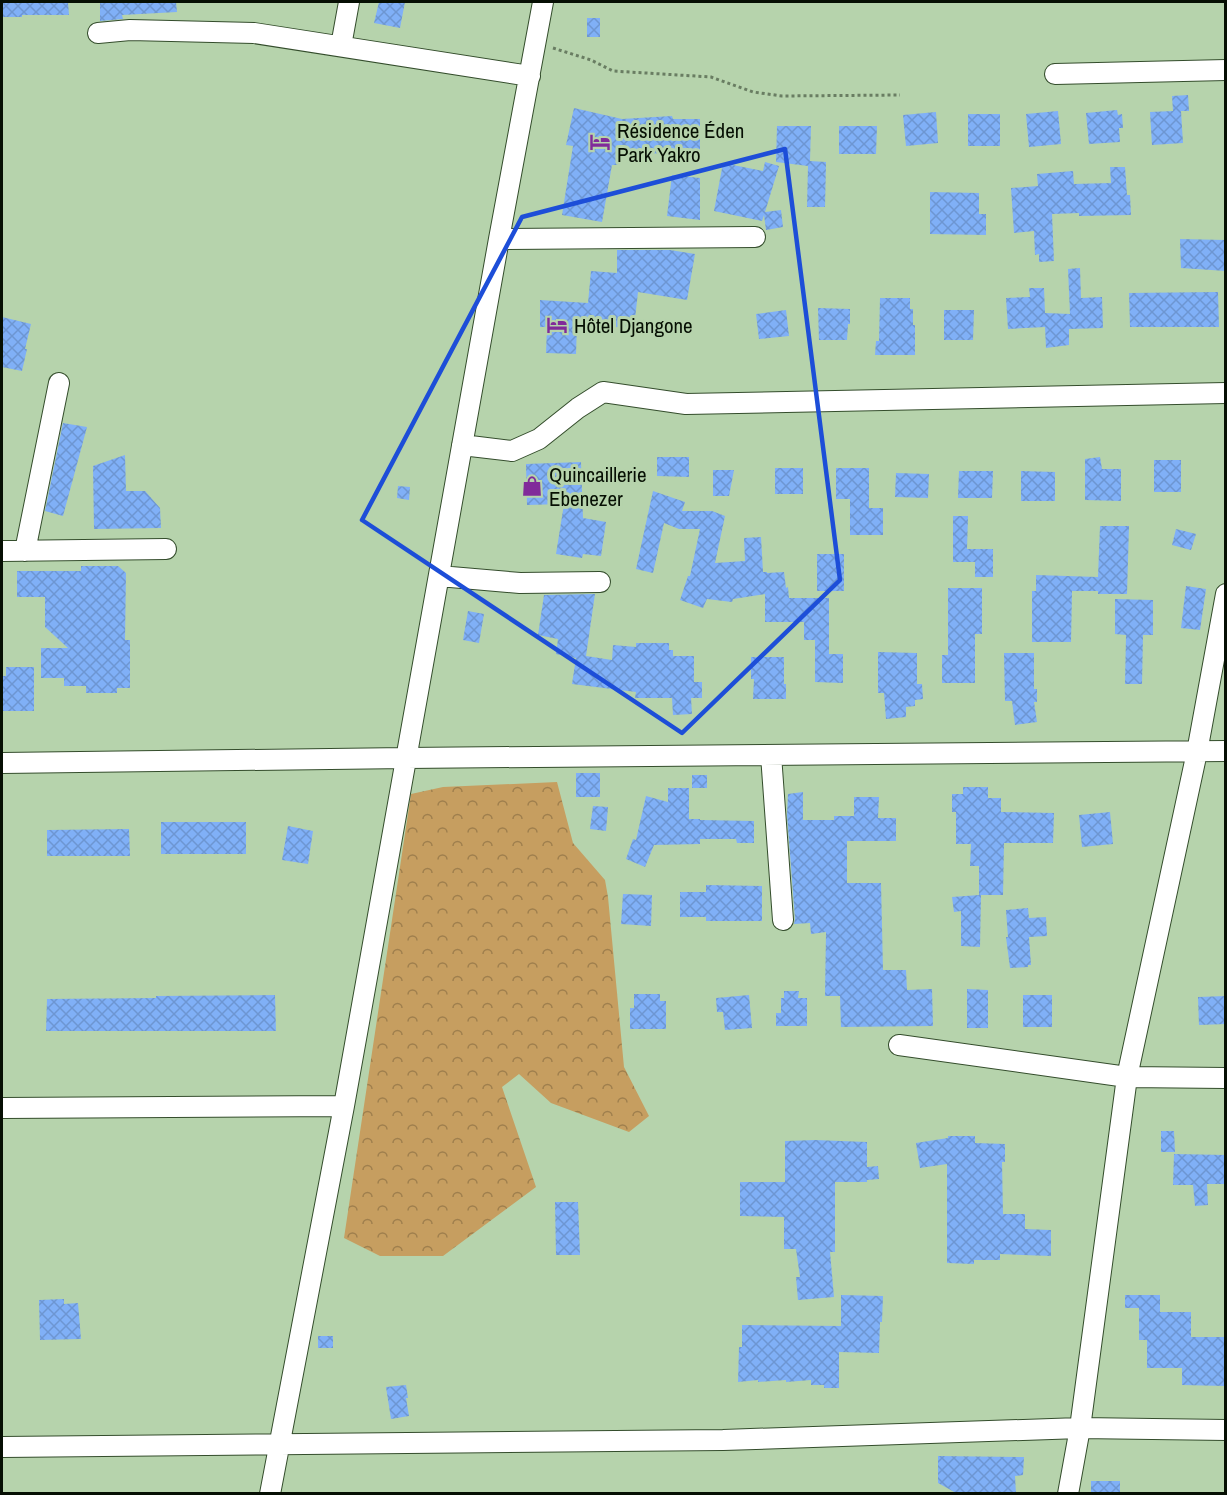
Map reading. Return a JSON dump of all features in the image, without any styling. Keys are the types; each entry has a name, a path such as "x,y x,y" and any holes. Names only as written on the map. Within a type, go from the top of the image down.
{"street":[{"path":"341,46 349,2"},
{"path":"270,1494 344,1106 543,2"},
{"path":"98,33 130,30 254,33 530,76"},
{"path":"1055,74 1226,70"},
{"path":"499,239 755,237"},
{"path":"25,551 59,383"},
{"path":"462,445 512,451 539,439 578,408 603,392 686,404 1226,393"},
{"path":"2,551 166,549"},
{"path":"439,576 520,583 600,582"},
{"path":"1068,1494 1080,1428 1127,1077 1197,752 1226,594"},
{"path":"2,763 1226,751"},
{"path":"771,755 783,920"},
{"path":"899,1045 1127,1077 1226,1078"},
{"path":"2,1108 344,1106"},
{"path":"2,1447 723,1440 1080,1428 1226,1430"}],"path":[{"path":"536,44 570,52 613,71 711,77 753,92 782,96 900,95"}],"highlighted area":[{"path":"785,149 840,580 682,733 362,520 522,217"}],"green space":[{"path":"557,782 573,843 605,880 624,1067 649,1116 629,1132 551,1103 519,1074 502,1087 536,1187 443,1256 380,1256 344,1238 411,794 443,787"}],"building":[{"path":"2,2 68,2 69,15 2,17"},
{"path":"100,2 176,2 177,12 122,15 123,19 100,21"},
{"path":"379,2 405,2 400,28 374,23"},
{"path":"587,18 600,18 600,37 587,37"},
{"path":"1188,95 1189,111 1181,111 1183,143 1152,145 1150,112 1173,111 1172,96"},
{"path":"574,108 622,119 672,116 673,119 700,119 700,154 621,153 620,165 612,165 602,222 562,215 573,146 566,145"},
{"path":"1117,110 1118,115 1122,114 1123,128 1119,128 1120,142 1089,144 1086,113"},
{"path":"1058,111 1061,144 1029,147 1026,114"},
{"path":"936,112 938,143 906,146 903,115"},
{"path":"968,114 1000,114 1000,146 968,146"},
{"path":"777,126 811,126 810,161 826,162 825,207 807,207 808,166 776,162"},
{"path":"839,126 877,126 876,154 839,154"},
{"path":"765,162 779,166 765,212 781,210 783,227 766,230 764,215 762,221 714,211 723,163 763,171"},
{"path":"1110,167 1125,167 1131,215 1052,214 1054,261 1039,262 1039,254 1035,255 1034,231 1014,233 1011,188 1038,186 1037,174 1073,171 1074,184 1111,183"},
{"path":"672,175 700,178 700,220 667,216"},
{"path":"930,192 979,193 979,214 986,214 986,235 930,234"},
{"path":"1180,239 1226,240 1226,271 1181,268"},
{"path":"617,250 670,250 695,254 687,300 638,292 634,328 577,325 576,354 546,353 547,327 540,327 540,300 588,303 591,271 617,273"},
{"path":"1080,268 1081,298 1102,297 1103,328 1069,329 1069,345 1046,348 1045,327 1008,329 1006,298 1030,297 1029,288 1044,288 1045,313 1070,314 1068,269"},
{"path":"1218,292 1219,327 1130,327 1129,293"},
{"path":"880,298 910,298 910,309 913,309 913,325 915,325 915,355 875,355 876,341 879,341"},
{"path":"818,308 850,309 847,340 819,340"},
{"path":"786,310 789,336 759,339 756,314"},
{"path":"944,310 974,310 973,340 944,340"},
{"path":"2,317 31,324 22,371 2,367"},
{"path":"63,423 87,427 63,516 45,511"},
{"path":"125,455 126,491 145,491 160,508 161,528 94,529 93,466"},
{"path":"657,457 689,457 689,477 657,476"},
{"path":"1100,457 1102,469 1121,469 1121,501 1085,500 1085,459"},
{"path":"1154,460 1181,460 1181,492 1154,492"},
{"path":"581,462 583,518 606,522 601,556 583,554 582,558 556,554 564,504 527,505 526,464"},
{"path":"775,468 803,468 803,494 775,494"},
{"path":"836,468 869,468 869,508 883,508 883,535 850,535 850,499 836,499"},
{"path":"713,470 734,470 729,496 713,496"},
{"path":"959,471 993,471 992,498 958,498"},
{"path":"1021,471 1055,472 1055,501 1021,501"},
{"path":"896,473 929,474 928,498 895,497"},
{"path":"398,486 410,487 409,500 397,498"},
{"path":"653,491 685,502 682,511 712,511 725,516 715,563 745,561 744,538 761,537 763,572 784,572 789,598 829,598 829,654 843,654 843,683 815,682 815,640 804,640 804,622 765,622 765,594 733,599 732,602 707,599 703,608 680,600 688,576 690,576 700,529 679,529 664,523 653,573 636,569"},
{"path":"953,516 968,516 967,549 993,549 993,577 975,577 975,562 953,562"},
{"path":"1100,526 1129,526 1127,594 1072,591 1071,642 1032,642 1032,591 1036,591 1036,575 1098,577"},
{"path":"1176,529 1196,534 1191,550 1172,545"},
{"path":"817,554 844,554 844,591 817,591"},
{"path":"81,566 118,566 126,573 125,640 130,640 130,688 117,688 117,693 86,693 86,686 64,686 64,678 41,678 41,648 68,648 45,627 45,597 17,597 17,571 81,571"},
{"path":"1186,586 1206,589 1200,630 1181,628"},
{"path":"948,588 982,588 982,634 975,634 975,683 942,683 942,655 948,655"},
{"path":"595,594 586,656 612,660 613,645 636,647 636,643 669,643 669,650 673,650 673,656 694,656 694,682 702,682 702,698 691,698 692,714 673,715 672,698 635,698 636,692 572,684 576,658 556,654 558,639 538,635 544,595"},
{"path":"1115,599 1153,600 1153,635 1143,635 1142,684 1125,684 1126,635 1115,634"},
{"path":"468,611 484,614 479,643 463,640"},
{"path":"878,652 917,653 917,684 922,684 923,699 915,700 915,706 906,707 906,717 886,719 884,693 878,693"},
{"path":"1004,653 1034,653 1034,689 1037,689 1037,702 1034,702 1037,722 1015,725 1012,701 1005,701"},
{"path":"751,657 784,657 786,699 753,699 754,679 751,679"},
{"path":"6,667 34,667 34,711 2,711 2,676 6,676"},
{"path":"576,773 600,773 600,797 576,797"},
{"path":"692,775 707,775 707,788 692,788"},
{"path":"963,787 988,787 988,798 1001,798 1001,812 1054,813 1053,843 1004,843 1003,895 981,895 980,947 961,946 961,911 954,912 952,897 979,895 979,866 970,866 971,844 956,844 956,812 952,812 952,794 963,794"},
{"path":"668,788 689,788 689,819 754,821 754,843 737,843 736,839 700,839 700,844 654,845 645,867 626,859 633,839 636,840 646,796 668,802"},
{"path":"803,792 803,820 834,820 834,816 854,816 854,797 879,797 878,818 896,818 896,841 847,841 847,883 881,883 883,970 906,970 907,990 932,989 933,1026 841,1027 840,996 825,996 826,932 811,934 810,923 794,924 787,815 788,794"},
{"path":"593,806 608,807 606,831 590,829"},
{"path":"1110,812 1113,844 1082,847 1079,815"},
{"path":"161,822 246,822 246,854 161,854"},
{"path":"288,826 313,831 308,864 282,860"},
{"path":"129,829 130,856 47,856 47,830"},
{"path":"706,885 762,886 762,921 706,921 706,917 680,917 680,892 706,892"},
{"path":"623,894 652,895 651,926 621,924"},
{"path":"1028,908 1029,918 1046,917 1047,936 1029,937 1031,965 1010,968 1006,937 1008,937 1006,910"},
{"path":"967,989 988,990 988,1028 967,1028"},
{"path":"784,991 799,991 798,998 807,998 807,1026 776,1026 776,1013 781,1013 781,998 784,998"},
{"path":"634,994 660,994 660,1001 666,1001 666,1029 630,1029 630,1008 634,1008"},
{"path":"275,995 276,1031 46,1031 47,999"},
{"path":"749,995 752,1028 725,1030 723,1012 717,1012 716,998"},
{"path":"1023,995 1052,995 1052,1027 1023,1027"},
{"path":"1226,996 1226,1024 1199,1025 1198,997"},
{"path":"1161,1131 1174,1131 1175,1152 1161,1152"},
{"path":"948,1136 975,1136 975,1143 1005,1144 1005,1162 1002,1162 1003,1214 1025,1214 1025,1229 1051,1230 1051,1256 1000,1254 1000,1260 974,1260 974,1264 947,1263 947,1164 920,1168 916,1143 948,1138"},
{"path":"785,1141 867,1142 867,1167 878,1166 879,1179 867,1180 867,1182 835,1182 835,1252 830,1252 834,1297 798,1300 796,1277 800,1277 796,1249 784,1249 784,1217 740,1216 740,1182 785,1182"},
{"path":"1174,1154 1226,1155 1226,1184 1207,1184 1208,1205 1195,1206 1193,1185 1173,1185"},
{"path":"555,1202 578,1202 580,1255 556,1255"},
{"path":"841,1295 883,1296 879,1353 839,1352 839,1388 811,1385 811,1380 738,1382 742,1325 841,1326"},
{"path":"1125,1295 1160,1295 1160,1312 1191,1312 1191,1337 1226,1337 1224,1386 1182,1385 1182,1368 1147,1368 1147,1340 1139,1340 1139,1308 1125,1308"},
{"path":"64,1299 64,1304 78,1303 81,1339 40,1340 39,1300"},
{"path":"318,1336 333,1336 333,1348 318,1348"},
{"path":"406,1385 409,1416 391,1419 386,1387"},
{"path":"938,1456 1024,1457 1023,1475 1015,1476 1016,1494 958,1494 938,1483"},
{"path":"1091,1481 1120,1481 1120,1494 1091,1494"}],"place":[{"name":"Résidence Éden Park Yakro","path":"600,142"},
{"name":"Hôtel Djangone","path":"557,325"},
{"name":"Quincaillerie Ebenezer","path":"532,486"}]}
